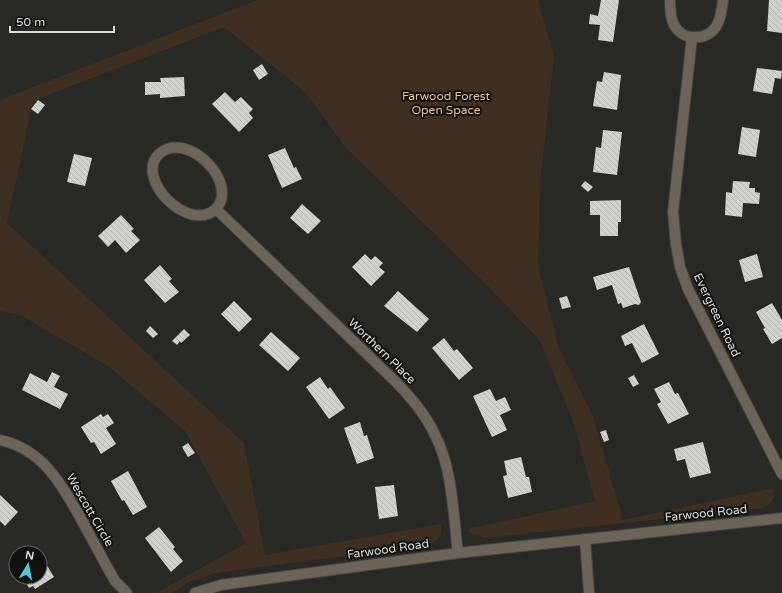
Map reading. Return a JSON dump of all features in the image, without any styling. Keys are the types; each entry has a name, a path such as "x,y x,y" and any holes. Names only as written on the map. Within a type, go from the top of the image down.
{"street":[{"path":"670,0 673,24 679,32 692,37 707,35 715,28 720,19 723,0"},
{"name":"Evergreen Road","path":"692,37 673,212 680,267 688,289 782,474"},
{"path":"182,147 192,152 206,163 218,176 222,186 222,197 216,209 203,216 193,216 183,212 169,200 157,187 153,177 152,166 160,154 168,148 182,147"},
{"name":"Worthern Place","path":"216,209 397,383 423,413 436,436 443,456 449,481 458,553"},
{"name":"Wescott Circle","path":"0,440 24,448 50,470 64,489 115,581 127,593"},
{"name":"Farwood Road","path":"195,593 221,585 458,553 782,518"},
{"path":"585,540 589,593"}],"green space":[{"name":"Farwood Forest Open Space","path":"257,0 538,0 554,56 540,182 538,266 559,349 593,416 623,520 773,488 774,495 771,503 762,508 485,538 472,534 468,529 595,501 573,421 540,341 485,283 347,149 305,92 224,27 33,101 7,223 244,443 265,555 441,524 441,531 435,542 428,545 216,573 189,582 172,593 156,593 246,543 185,431 108,366 20,315 0,311 0,100"}],"building":[{"path":"601,0 619,0 613,42 598,40 600,25 589,24 590,14 598,16"},
{"path":"769,0 782,0 782,33 767,31"},
{"path":"262,64 268,74 259,80 253,70"},
{"path":"757,68 782,71 781,79 775,78 772,94 753,91"},
{"path":"604,72 621,75 617,110 593,106 597,81 602,82"},
{"path":"184,77 185,96 160,98 160,94 145,95 145,82 161,82 160,78"},
{"path":"225,92 235,102 241,97 253,109 249,113 253,118 239,132 212,104"},
{"path":"38,100 45,105 38,114 31,109"},
{"path":"742,127 760,130 756,157 738,154"},
{"path":"603,130 622,132 617,175 593,172 596,147 601,148"},
{"path":"285,148 294,168 296,167 302,179 282,188 268,155"},
{"path":"74,154 92,158 85,186 67,182"},
{"path":"585,181 593,187 588,192 581,186"},
{"path":"733,181 750,182 749,188 755,188 755,192 760,193 759,204 743,203 742,217 725,215 726,192 732,193"},
{"path":"621,200 621,222 618,222 618,236 600,236 600,215 590,215 590,201"},
{"path":"302,204 321,221 308,234 290,218"},
{"path":"121,215 134,229 131,231 140,240 126,253 115,240 108,247 98,236"},
{"path":"365,254 371,260 375,256 383,263 379,267 385,272 371,286 352,267"},
{"path":"757,254 763,277 745,282 739,260"},
{"path":"160,265 172,279 169,281 179,292 165,303 144,280"},
{"path":"629,267 641,302 639,305 635,304 623,308 621,303 618,304 612,285 597,290 593,277"},
{"path":"398,291 429,319 417,332 384,306"},
{"path":"567,296 571,307 562,309 559,298"},
{"path":"234,301 252,319 239,332 221,314"},
{"path":"772,303 782,320 782,338 772,344 763,329 765,328 756,312"},
{"path":"644,324 659,354 642,363 632,343 625,346 621,336"},
{"path":"150,326 158,334 153,338 146,331"},
{"path":"184,329 190,335 181,343 180,341 177,345 172,341"},
{"path":"271,332 300,358 288,371 259,345"},
{"path":"444,338 454,351 457,349 473,368 459,380 432,348"},
{"path":"52,372 60,376 54,387 68,394 60,409 22,390 30,373 47,382"},
{"path":"634,375 639,384 633,387 628,378"},
{"path":"320,377 328,389 330,387 345,408 329,419 306,387"},
{"path":"669,382 675,394 678,393 689,414 668,424 657,404 661,402 654,389"},
{"path":"490,389 496,401 505,397 511,410 500,415 507,430 492,437 473,396"},
{"path":"101,414 103,417 108,414 114,423 106,428 116,444 101,454 94,442 91,443 81,427"},
{"path":"360,422 364,436 367,435 374,458 357,464 344,428"},
{"path":"606,430 609,440 604,442 600,432"},
{"path":"703,442 711,473 690,478 685,459 677,461 674,449"},
{"path":"188,443 195,453 188,457 182,447"},
{"path":"521,457 526,477 529,477 532,492 508,498 503,476 507,475 504,461"},
{"path":"128,471 147,507 133,515 124,500 122,501 111,481"},
{"path":"394,485 398,516 379,519 375,487"},
{"path":"0,495 18,512 5,526 0,521"},
{"path":"159,527 175,547 173,549 183,561 171,572 145,538"},
{"path":"48,567 54,577 48,581"},
{"path":"27,585 41,585 35,589 33,586 29,588"}]}
